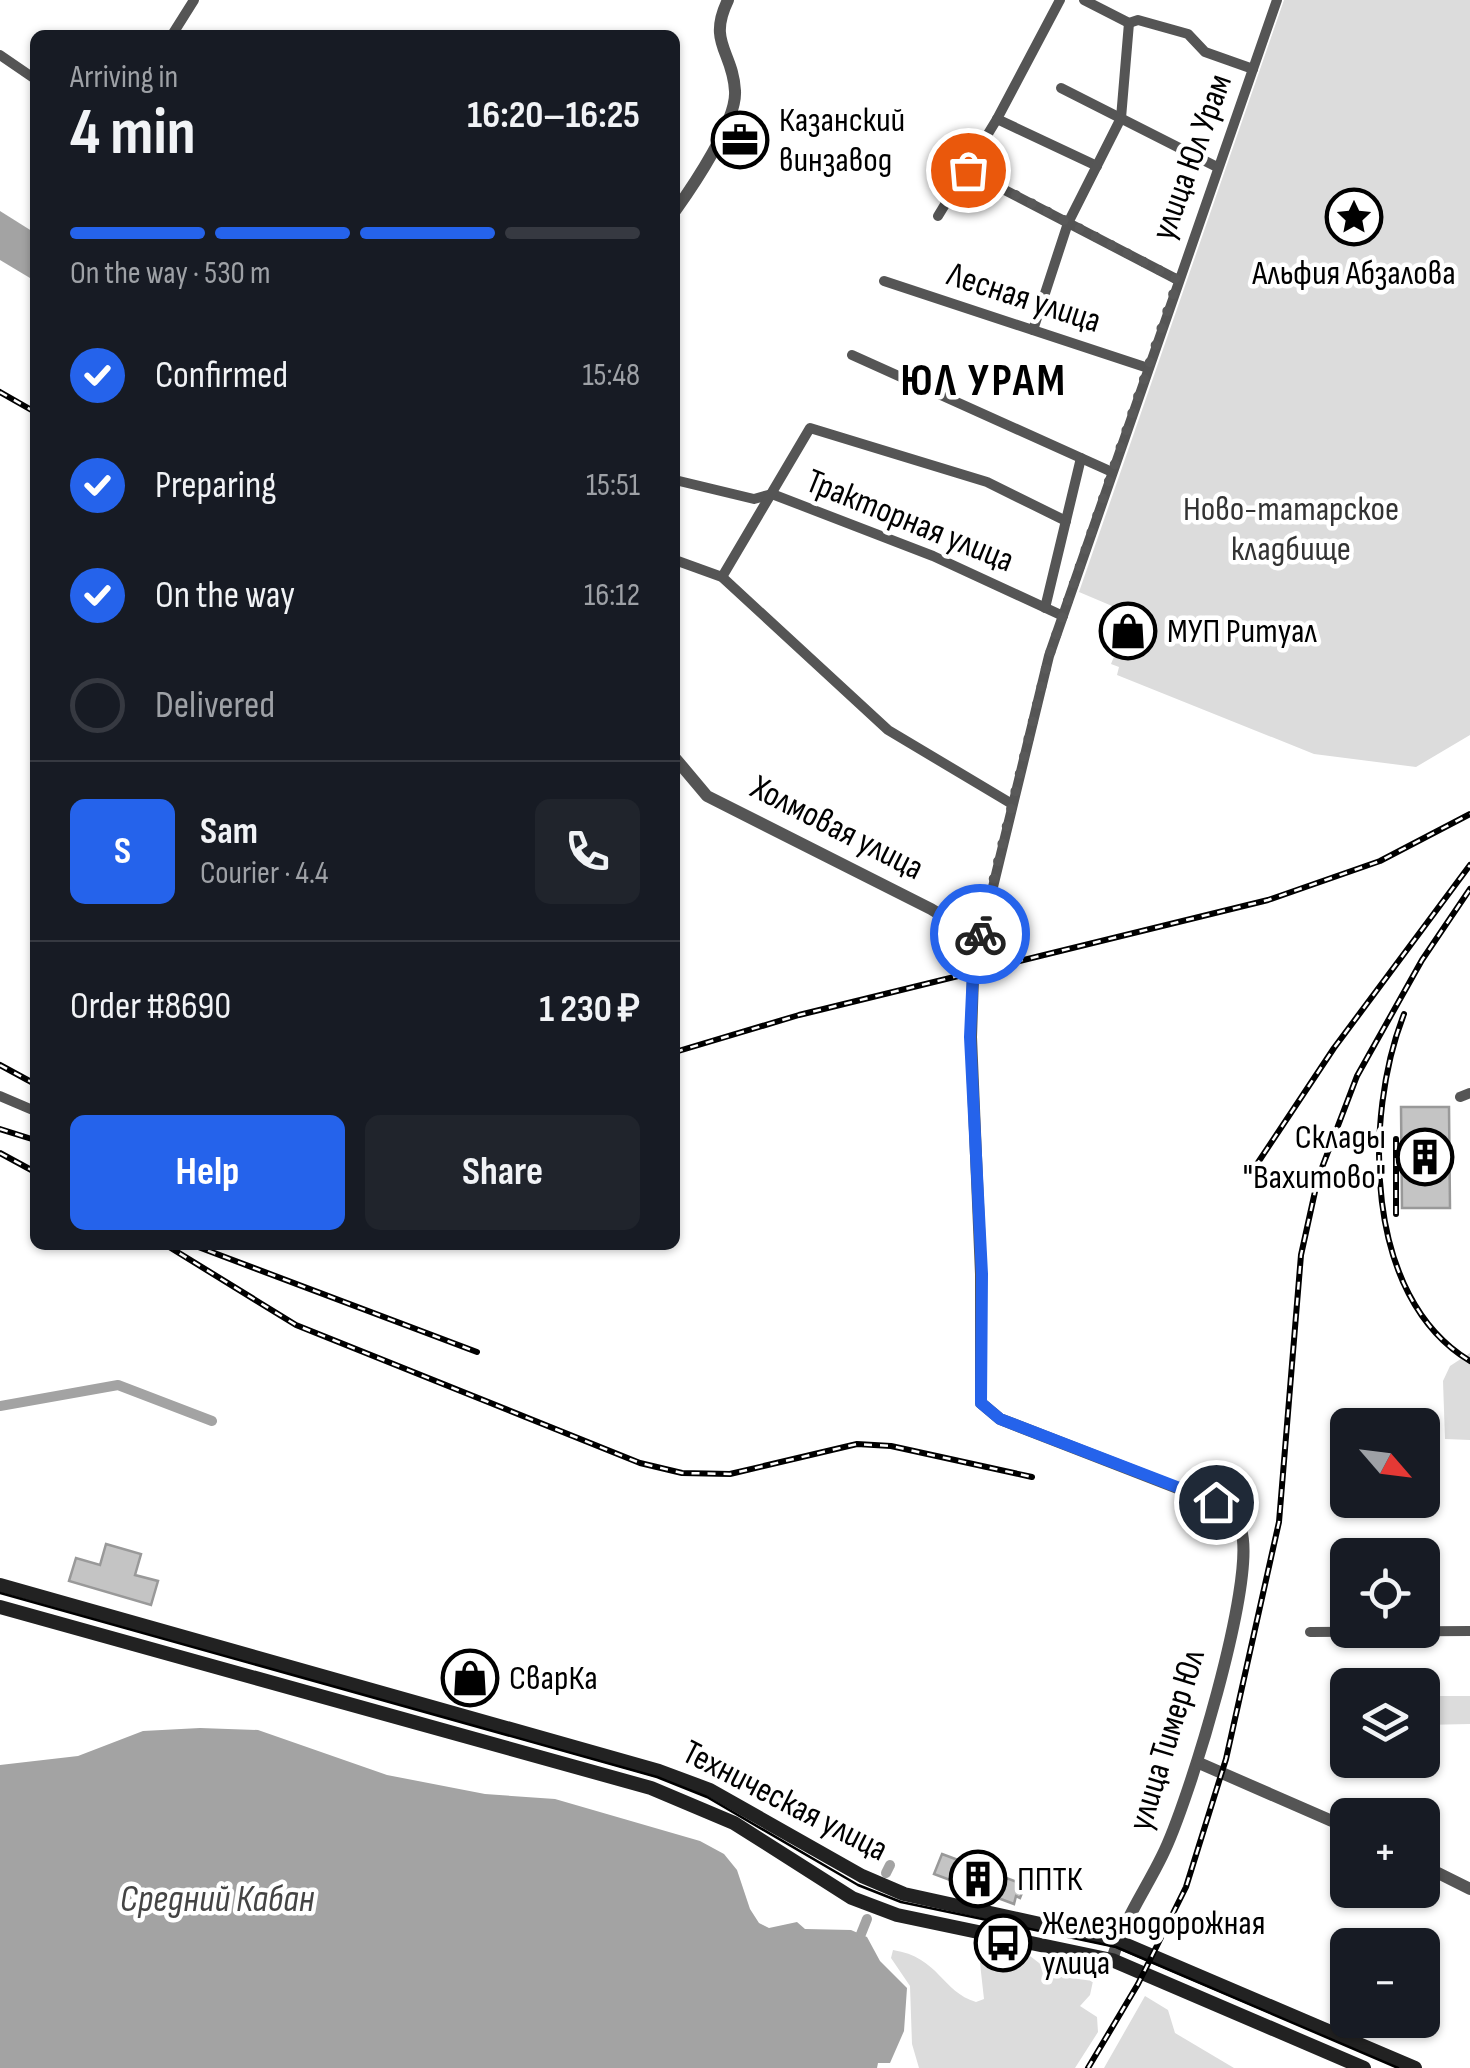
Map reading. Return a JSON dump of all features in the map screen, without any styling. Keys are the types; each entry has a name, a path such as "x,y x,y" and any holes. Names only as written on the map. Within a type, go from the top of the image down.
{"main road":[{"name":"Техническая улица","path":"0,1585 660,1771 710,1790 862,1876 904,1894 1117,1941 1415,2068"},
{"name":"Техническая улица","path":"0,1608 650,1788 734,1823 852,1898 897,1915 1112,1960 1364,2068"}],"street":[{"path":"680,202 733,108 732,70 718,29 728,0"},
{"path":"938,216 997,119 1060,0"},
{"path":"1084,0 1128,23 1138,20 1188,34 1205,52 1252,68"},
{"name":"улица Юл Урам","path":"974,948 985,920 1063,616 1277,0"},
{"path":"175,30 190,2"},
{"path":"1033,330 1068,223 1121,118 1128,23"},
{"path":"0,55 30,76"},
{"path":"1061,88 1217,167"},
{"path":"997,119 1097,166"},
{"path":"968,170 1178,280"},
{"name":"Лесная улица","path":"884,281 1148,368"},
{"path":"852,355 1112,472"},
{"path":"722,578 810,428 987,482 1066,522"},
{"path":"1046,608 1081,458"},
{"name":"Тракторная улица","path":"680,481 754,499 772,494 933,556 1063,616"},
{"path":"680,562 722,578 888,730 1012,804"},
{"name":"Холмовая улица","path":"680,764 708,796 931,910 957,926 974,948"},
{"name":"улица Тимер Юл","path":"974,948 970,1037 982,1274 981,1403 1000,1419 1216,1502 1230,1512 1241,1528 1243,1570 1199,1763 1164,1854 1117,1941 1112,1960"},
{"path":"0,1096 30,1109"},
{"path":"1310,1632 1470,1631"},
{"path":"1199,1763 1330,1820"},
{"path":"1440,1874 1470,1889"}],"green space":[{"name":"Ново-татарское кладбище","path":"1284,0 1470,0 1470,735 1416,767 1314,754 1117,675 1119,667 1111,664 1131,614 1079,592"},
{"path":"1470,1353 1470,1440 1445,1439 1443,1381 1450,1366"},
{"path":"1440,1696 1470,1696 1470,1724 1440,1725"},
{"path":"893,1950 921,1960 955,1991 976,2002 984,1999 982,1959 1030,1956 1056,1976 1093,1981 1090,1995 1080,2006 1097,2017 1098,2032 1075,2068 919,2068 912,2044 910,1986 891,1958"},
{"path":"1145,1996 1168,2010 1175,2033 1234,2068 1104,2068"}],"water":[{"path":"0,211 30,230 30,278 0,260"},
{"name":"Средний Кабан","path":"258,1730 387,1775 485,1794 555,1799 700,1841 724,1854 737,1870 759,1923 769,1928 797,1922 805,1929 851,1930 867,1937 880,1961 907,1988 904,2031 890,2063 878,2063 877,2068 0,2068 0,1765 78,1756 143,1731"}],"building":[{"name":"Казанский винзавод","path":"742,115 760,124 739,164 722,156"},
{"name":"Склады \"Вахитово\"","path":"1401,1107 1449,1107 1450,1208 1402,1208"},
{"path":"106,1544 141,1554 135,1575 158,1581 151,1605 69,1581 76,1558 100,1565"},
{"name":"ППТК","path":"942,1854 1025,1885 1020,1898 1016,1896 1014,1904 934,1874"}],"waterway":[{"path":"0,1406 118,1385 212,1421"},
{"path":"886,1873 890,1865"},
{"path":"861,1934 867,1919"}],"tram line":[{"path":"0,1593 657,1777 707,1797 858,1885 901,1902 1116,1947 1398,2068"}],"railway":[{"path":"0,392 30,409"},
{"path":"680,1051 799,1015 1268,900 1380,861 1470,814"},
{"path":"1255,1167 1334,1048 1470,865"},
{"path":"1088,2068 1138,1984 1186,1887 1226,1759 1279,1522 1301,1255 1318,1178 1357,1076 1422,960 1470,889"},
{"path":"1404,1014 1382,1102 1382,1202 1392,1250 1409,1294 1435,1332 1470,1361"},
{"path":"0,1065 30,1081"},
{"path":"0,1129 30,1138"},
{"path":"1396,1139 1396,1214"},
{"path":"0,1153 30,1169"},
{"path":"174,1250 296,1325 640,1463 682,1473 730,1474 857,1444 891,1446 1032,1477"},
{"path":"206,1250 477,1352"}],"way so far":[{"path":"968,170 1178,280 1049,656 980,934"}],"place":[{"name":"Казанский винзавод","path":"740,140"},
{"name":"Альфия Абзалова","path":"1354,217"},
{"name":"МУП Ритуал","path":"1128,631"},
{"name":"Склады \"Вахитово\"","path":"1425,1157"},
{"name":"СварКа","path":"470,1678"},
{"name":"ППТК","path":"978,1879"},
{"name":"Железнодорожная улица","path":"1003,1943"}],"district":[{"name":"ЮЛ УРАМ","path":"984,381"}],"route":[{"path":"980,934 974,948 976,973 970,1037 982,1274 981,1403 1000,1419 1216,1502"}]}
